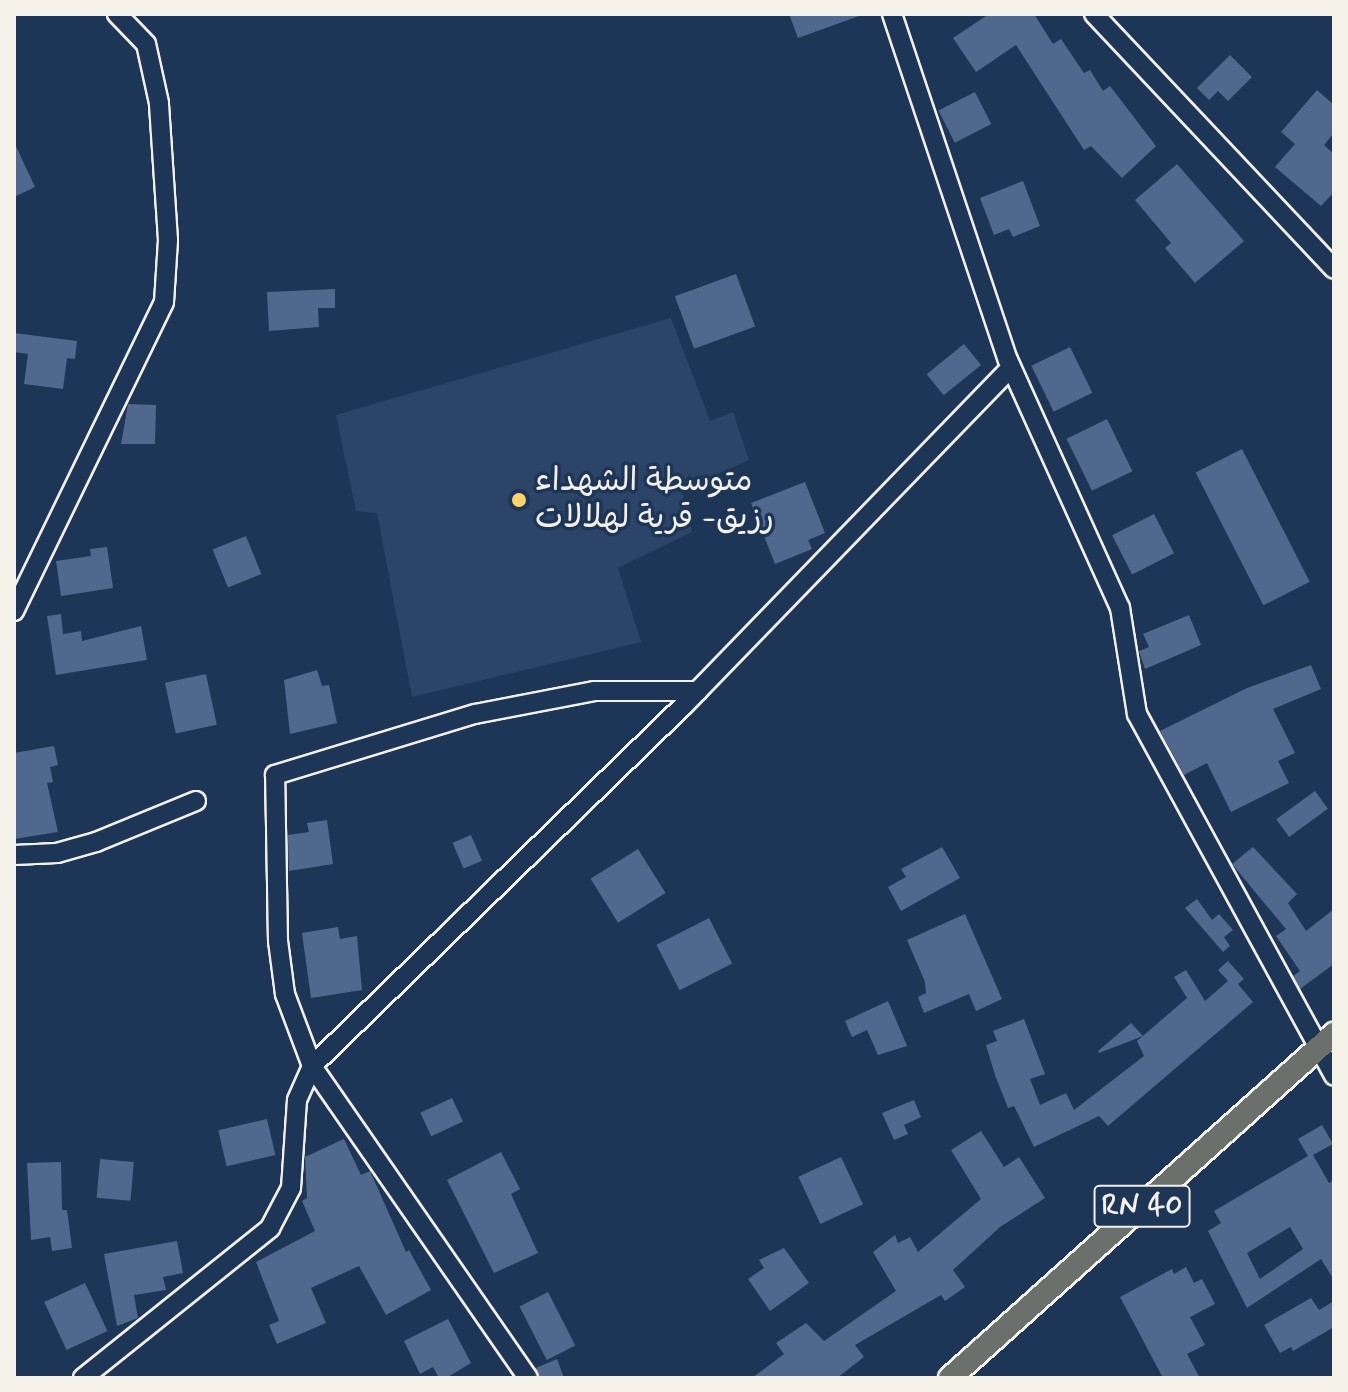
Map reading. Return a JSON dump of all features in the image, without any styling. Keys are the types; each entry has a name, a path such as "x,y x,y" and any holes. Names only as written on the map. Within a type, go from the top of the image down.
{"main road":[{"name":"RN 40","path":"950,1378 1327,1040"}],"street":[{"path":"14,611 164,302 168,240 159,103 146,44 117,14"},
{"path":"892,14 1011,368 1120,608 1137,714 1327,1040 1334,1076"},
{"path":"1094,14 1334,269"},
{"path":"83,1378 270,1228 291,1188 297,1100 312,1066 698,691 1011,368"},
{"path":"528,1378 312,1066 285,994 278,941 275,775 490,711 594,691 698,691"},
{"path":"14,855 57,853 96,842 196,801"}],"shaded area":[{"name":"متوسطة الشهداء رزيق- قرية لهلالات","path":"671,318 710,421 733,412 749,460 682,490 692,532 618,568 641,642 412,697 377,513 356,511 336,415"}],"building":[{"path":"789,14 859,14 859,16 798,38"},
{"path":"989,14 1034,14 1053,44 1061,39 1084,73 1090,70 1103,91 1110,86 1156,146 1122,178 1091,146 1084,150 1016,45 976,72 953,38"},
{"path":"1230,55 1252,77 1228,101 1218,91 1209,100 1197,88"},
{"path":"1317,90 1334,105 1334,133 1324,145 1334,154 1334,192 1321,206 1275,167 1295,144 1281,132"},
{"path":"975,92 991,124 955,143 938,111"},
{"path":"14,142 35,187 14,197"},
{"path":"1177,164 1244,241 1195,283 1165,248 1171,243 1135,200"},
{"path":"1023,181 1040,226 1013,237 1009,229 994,235 980,198"},
{"path":"736,274 755,327 694,349 675,296"},
{"path":"335,289 335,308 318,308 319,327 269,331 267,292"},
{"path":"14,333 77,341 75,359 67,358 63,389 24,384 28,354 14,352"},
{"path":"964,344 981,365 944,395 927,374"},
{"path":"1070,347 1092,393 1054,412 1031,366"},
{"path":"128,404 156,405 155,444 121,444"},
{"path":"1107,419 1132,471 1092,491 1067,439"},
{"path":"1242,449 1310,582 1263,605 1196,473"},
{"path":"805,482 825,533 808,540 812,549 775,564 751,503"},
{"path":"1154,514 1174,553 1132,575 1112,535"},
{"path":"246,536 261,574 228,588 213,549"},
{"path":"107,547 113,588 61,596 56,561 91,556 90,549"},
{"path":"61,614 63,634 81,631 82,641 141,626 147,660 56,675 47,616"},
{"path":"1189,615 1201,645 1145,669 1139,651 1149,647 1143,634"},
{"path":"1311,665 1321,689 1273,709 1295,753 1278,761 1289,783 1231,812 1207,763 1184,775 1160,731 1247,688"},
{"path":"317,670 322,686 329,685 337,723 290,734 284,680"},
{"path":"206,674 217,725 176,734 165,683"},
{"path":"54,746 58,765 50,767 53,782 47,783 58,832 14,839 14,753"},
{"path":"1315,791 1328,809 1289,837 1276,819"},
{"path":"327,820 333,864 289,871 288,835 309,832 307,823"},
{"path":"471,835 482,861 464,869 453,843"},
{"path":"942,847 960,878 901,911 888,887 906,877 901,869"},
{"path":"1253,847 1297,894 1288,903 1306,931 1334,909 1334,964 1300,989 1293,976 1300,971 1276,936 1286,929 1232,864"},
{"path":"638,849 666,893 618,923 591,879"},
{"path":"1197,899 1212,920 1219,914 1233,930 1224,937 1230,946 1223,952 1185,908"},
{"path":"965,914 1002,999 976,1011 969,994 924,1013 918,997 926,993 925,982 907,940"},
{"path":"709,918 732,963 680,990 656,945"},
{"path":"338,927 340,939 357,936 362,990 311,998 302,933"},
{"path":"1228,961 1244,979 1238,984 1253,1002 1108,1126 1099,1116 1034,1147 1014,1106 1008,1108 995,1075 986,1045 997,1041 993,1031 1024,1019 1045,1074 1030,1079 1040,1105 1066,1093 1074,1110 1144,1056 1137,1041 1187,998 1174,977 1186,970 1205,1001 1228,981 1218,970"},
{"path":"888,1001 907,1046 878,1055 867,1030 852,1037 845,1021"},
{"path":"1131,1023 1143,1036 1099,1053 1098,1051"},
{"path":"452,1098 463,1122 431,1136 420,1113"},
{"path":"914,1100 921,1117 904,1125 908,1134 894,1140 882,1113"},
{"path":"267,1119 275,1155 227,1166 218,1130"},
{"path":"1322,1125 1333,1144 1313,1155 1329,1183 1334,1180 1334,1280 1321,1259 1247,1308 1208,1231 1221,1223 1214,1211 1308,1156 1298,1139","holes":["1290,1227 1303,1249 1260,1279 1247,1253"]},
{"path":"981,1131 1004,1167 1019,1157 1045,1198 1000,1227 953,1270 965,1287 945,1301 941,1295 855,1345 864,1357 837,1378 752,1378 784,1354 776,1343 806,1323 824,1341 896,1291 873,1252 895,1235 898,1243 910,1237 918,1252 981,1199 951,1150"},
{"path":"344,1139 361,1175 370,1171 406,1252 409,1250 431,1290 386,1315 359,1266 311,1288 326,1323 277,1344 269,1325 279,1321 256,1262 315,1231 302,1201 307,1198 305,1157"},
{"path":"501,1152 520,1189 511,1194 538,1253 494,1273 447,1180"},
{"path":"841,1157 863,1204 820,1224 798,1177"},
{"path":"100,1159 134,1162 130,1201 97,1198"},
{"path":"61,1162 62,1210 67,1210 72,1248 52,1251 50,1237 31,1240 27,1163"},
{"path":"177,1241 183,1273 163,1277 166,1290 134,1295 138,1318 117,1326 104,1254"},
{"path":"784,1248 809,1283 770,1311 748,1279 764,1268 759,1260"},
{"path":"1186,1267 1194,1283 1202,1279 1215,1304 1190,1317 1205,1345 1187,1354 1200,1378 1163,1378 1120,1297 1172,1269 1174,1274"},
{"path":"85,1283 107,1331 67,1350 44,1302"},
{"path":"548,1292 575,1345 547,1360 519,1307"},
{"path":"1311,1298 1319,1310 1334,1301 1334,1327 1293,1351 1291,1347 1280,1353 1264,1325"},
{"path":"448,1319 471,1363 446,1378 439,1378 433,1367 420,1374 404,1341"},
{"path":"557,1359 564,1378 540,1378 536,1368"}],"place":[{"name":"متوسطة الشهداء رزيق- قرية لهلالات","path":"519,500"}]}
